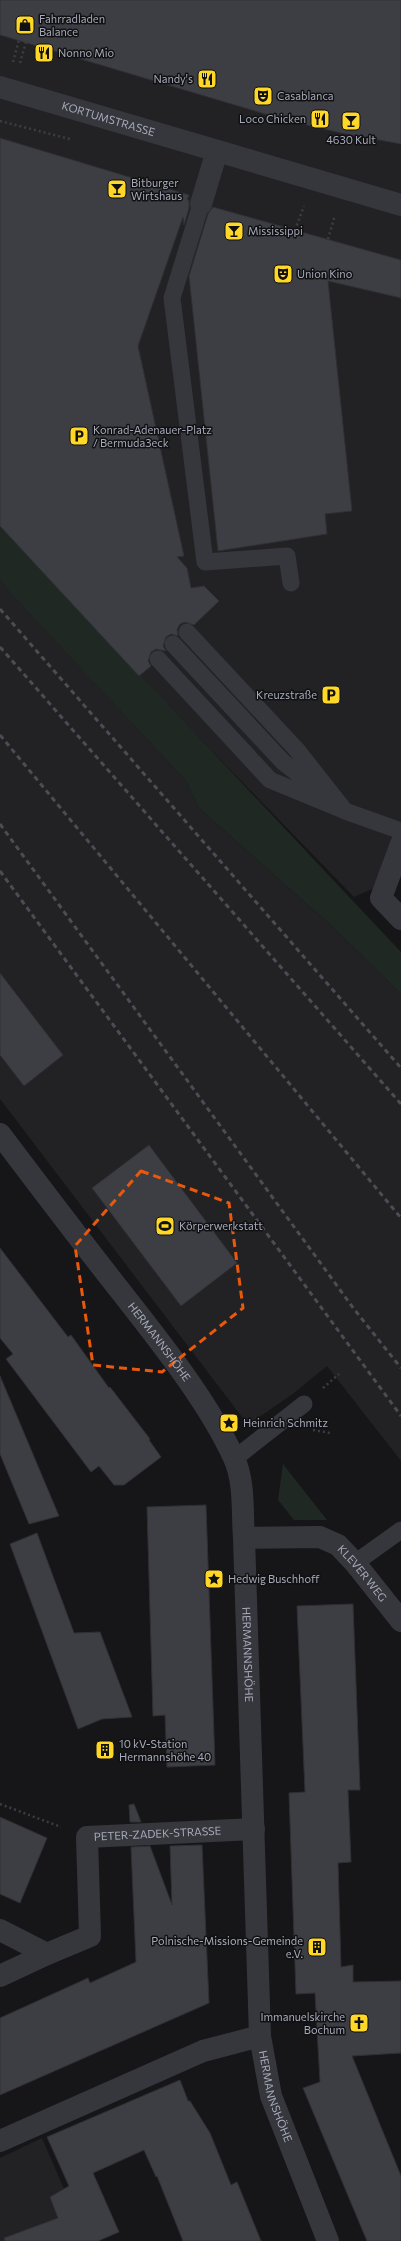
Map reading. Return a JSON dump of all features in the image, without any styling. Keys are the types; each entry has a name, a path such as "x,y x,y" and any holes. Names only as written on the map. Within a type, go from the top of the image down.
{"street":[{"name":"KORTUMSTRASSE","path":"0,87 401,205"},
{"path":"201,204 218,151"},
{"path":"401,844 381,898 401,919"},
{"name":"HERMANNSHÖHE","path":"0,1134 32,1178 160,1342 205,1406 234,1458 241,1485 244,1538 260,2036 271,2096 328,2241"},
{"name":"KLEVER WEG","path":"244,1538 320,1537 338,1545 355,1563 401,1620"},
{"name":"PETER-ZADEK-STRASSE","path":"0,1976 90,1936 87,1837 254,1829"},
{"path":"0,1930 47,1954"},
{"path":"0,2141 202,2051 260,2036"}],"lane":[{"path":"201,204 172,298 205,562 287,556 291,582"},
{"path":"186,632 297,750 345,811"},
{"path":"173,644 283,762 345,811"},
{"path":"158,659 270,780 345,811 401,831"},
{"path":"234,1458 304,1404"},
{"path":"355,1563 401,1530"}],"path":[{"path":"295,230 298,223"},
{"path":"328,239 330,230"},
{"path":"0,1804 87,1837"}],"highlighted area":[{"path":"141,1171 229,1203 243,1308 162,1372 93,1365 75,1246"}],"shaded area":[{"path":"0,0 401,0 401,844 386,883 354,897 139,676 0,526"},
{"path":"0,526 401,952 401,994 334,928 199,808 186,781 10,592 0,580"},
{"path":"0,580 186,781 199,808 334,928 401,994 401,1461 327,1366 294,1393 248,1425 0,1099"},
{"path":"283,1464 327,1520 294,1520 278,1500"},
{"path":"42,2138 64,2189 94,2176 119,2232 98,2241 0,2241 0,2158"}],"building":[{"path":"0,0 401,0 401,144 341,133 285,120 0,35"},
{"name":"Konrad-Adenauer-Platz / Bermuda3eck","path":"0,138 189,195 187,200 189,200 189,208 184,225 183,217 138,346 184,556 177,557 187,568 191,588 204,586 219,601 194,625 185,622 180,624 177,629 178,636 171,634 166,637 163,646 166,651 156,649 151,652 148,661 151,666 139,676 0,526"},
{"path":"213,207 401,260 401,298 328,281 352,511 325,514 327,534 218,551 189,276 208,214"},
{"path":"0,973 63,1055 24,1086 0,1055"},
{"name":"Körperwerkstatt","path":"149,1145 237,1263 181,1306 92,1188"},
{"path":"0,1248 68,1337 71,1335 109,1388 110,1387 150,1439 149,1440 161,1457 124,1485 114,1485 99,1466 91,1472 6,1359 13,1354 0,1338"},
{"path":"0,1376 59,1516 29,1524 0,1454"},
{"path":"206,1505 215,1765 167,1767 165,1715 153,1716 147,1507"},
{"path":"37,1533 74,1633 100,1632 132,1717 102,1719 78,1729 10,1544"},
{"path":"353,1604 360,1790 348,1790 351,1862 338,1863 341,1967 353,1965 353,1982 401,1981 401,2053 352,2056 401,2176 401,2241 367,2241 303,2088 320,2082 315,1993 296,1994 289,1793 305,1792 297,1606"},
{"path":"134,1804 141,1822 130,1822 129,1805"},
{"path":"0,1817 47,1838 20,1903 0,1894"},
{"path":"202,1845 209,2003 0,2095 0,2018 88,1978 90,1983 136,1962 131,1847 150,1846 172,1905 170,1846"},
{"path":"180,2080 188,2101 190,2101 210,2133 231,2185 237,2182 261,2241 183,2241 157,2176 156,2177 144,2150 93,2173 119,2232 98,2241 5,2241 4,2238 58,2218 50,2197 69,2186 47,2137"}],"railway":[{"path":"0,609 401,1068"},
{"path":"0,647 401,1104"},
{"path":"0,735 401,1218"},
{"path":"0,824 354,1309 401,1368"},
{"path":"0,871 401,1416"}],"place":[{"name":"Fahrradladen Balance","path":"25,25"},
{"name":"Nonno Mio","path":"44,53"},
{"name":"Nandy's","path":"207,79"},
{"name":"Casablanca","path":"263,96"},
{"name":"Loco Chicken","path":"320,119"},
{"name":"4630 Kult","path":"351,121"},
{"name":"Bitburger Wirtshaus","path":"117,189"},
{"name":"Mississippi","path":"234,231"},
{"name":"Union Kino","path":"283,274"},
{"name":"Konrad-Adenauer-Platz / Bermuda3eck","path":"79,436"},
{"name":"Kreuzstraße","path":"331,695"},
{"name":"Körperwerkstatt","path":"165,1226"},
{"name":"Heinrich Schmitz","path":"229,1423"},
{"name":"Hedwig Buschhoff","path":"214,1579"},
{"name":"10 kV-Station Hermannshöhe 40","path":"105,1750"},
{"name":"Polnische-Missions-Gemeinde e.V.","path":"317,1947"},
{"name":"Immanuelskirche Bochum","path":"359,2023"}]}
